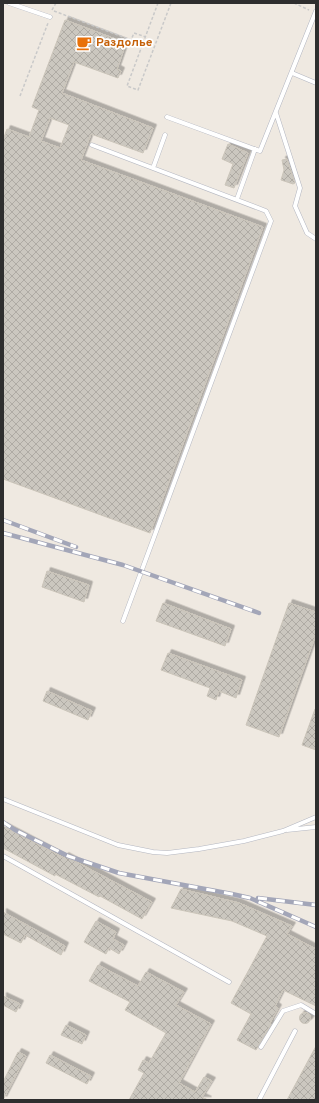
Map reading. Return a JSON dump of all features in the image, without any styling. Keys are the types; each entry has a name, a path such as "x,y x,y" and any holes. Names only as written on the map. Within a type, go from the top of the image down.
{"lane":[{"path":"9,3 50,17"},
{"path":"167,117 260,151 316,12"},
{"path":"292,73 316,84"},
{"path":"276,112 300,188 295,206 308,233 316,239"},
{"path":"153,168 165,135"},
{"path":"92,145 266,211 271,221 123,621"},
{"path":"237,199 255,149"},
{"path":"3,798 118,845 153,852 167,853 244,841 283,830 316,817"},
{"path":"283,830 316,827"},
{"path":"3,856 229,982"},
{"path":"261,1047 283,1011 301,1005 316,1014"},
{"path":"259,1100 295,1031"}],"path":[{"path":"56,3 52,10 131,40 134,33 146,37"},
{"path":"158,3 127,86 138,90 171,3"},
{"path":"294,3 316,12"},
{"path":"20,96 50,17"}],"building":[{"path":"65,20 126,43 117,69 121,71 118,78 74,62 62,93 153,128 143,153 91,134 81,160 263,227 150,533 3,479 3,140 7,129 29,137 39,110 32,107","holes":["50,118 69,125 60,148 41,141"]},
{"path":"228,144 248,153 234,188 225,185 233,164 222,159"},
{"path":"287,159 295,183 293,184 281,180 284,170 282,160"},
{"path":"47,571 89,585 84,602 42,587"},
{"path":"163,603 231,629 225,646 156,621"},
{"path":"289,603 316,612 316,634 279,737 246,725"},
{"path":"168,653 242,680 236,698 219,691 216,700 207,696 210,688 161,670"},
{"path":"47,691 92,711 88,720 43,701"},
{"path":"315,709 316,710 316,750 302,745"},
{"path":"3,826 64,858 65,856 152,902 142,919 100,896 99,897 55,874 55,876 3,848"},
{"path":"181,889 239,903 292,926 287,934 316,949 316,1006 283,990 275,1006 278,1008 270,1023 271,1024 256,1050 237,1040 251,1014 231,1003 267,936 232,921 171,908"},
{"path":"3,912 65,946 61,955 25,935 21,943 3,934"},
{"path":"96,921 116,932 113,939 124,945 119,954 109,948 106,954 84,942"},
{"path":"98,965 138,986 146,972 184,992 176,1005 211,1024 179,1083 195,1092 204,1077 212,1081 202,1097 208,1100 129,1100 144,1073 138,1070 143,1060 149,1063 166,1033 125,1010 130,1002 89,981"},
{"path":"3,996 20,1004 16,1012 3,1005"},
{"path":"303,1013 307,1013 309,1014 309,1022 303,1023 300,1020 300,1016"},
{"path":"66,1025 86,1035 82,1044 61,1035"},
{"path":"316,1046 316,1100 287,1100"},
{"path":"18,1052 26,1056 3,1100 3,1082"},
{"path":"50,1055 91,1076 87,1084 46,1063"}],"railway":[{"path":"3,520 76,547"},
{"path":"3,533 123,565 259,613"},
{"path":"3,822 15,830 68,856 119,873 250,898 316,927"},
{"path":"258,898 316,905"}],"place":[{"name":"Раздолье","path":"84,43"}]}
